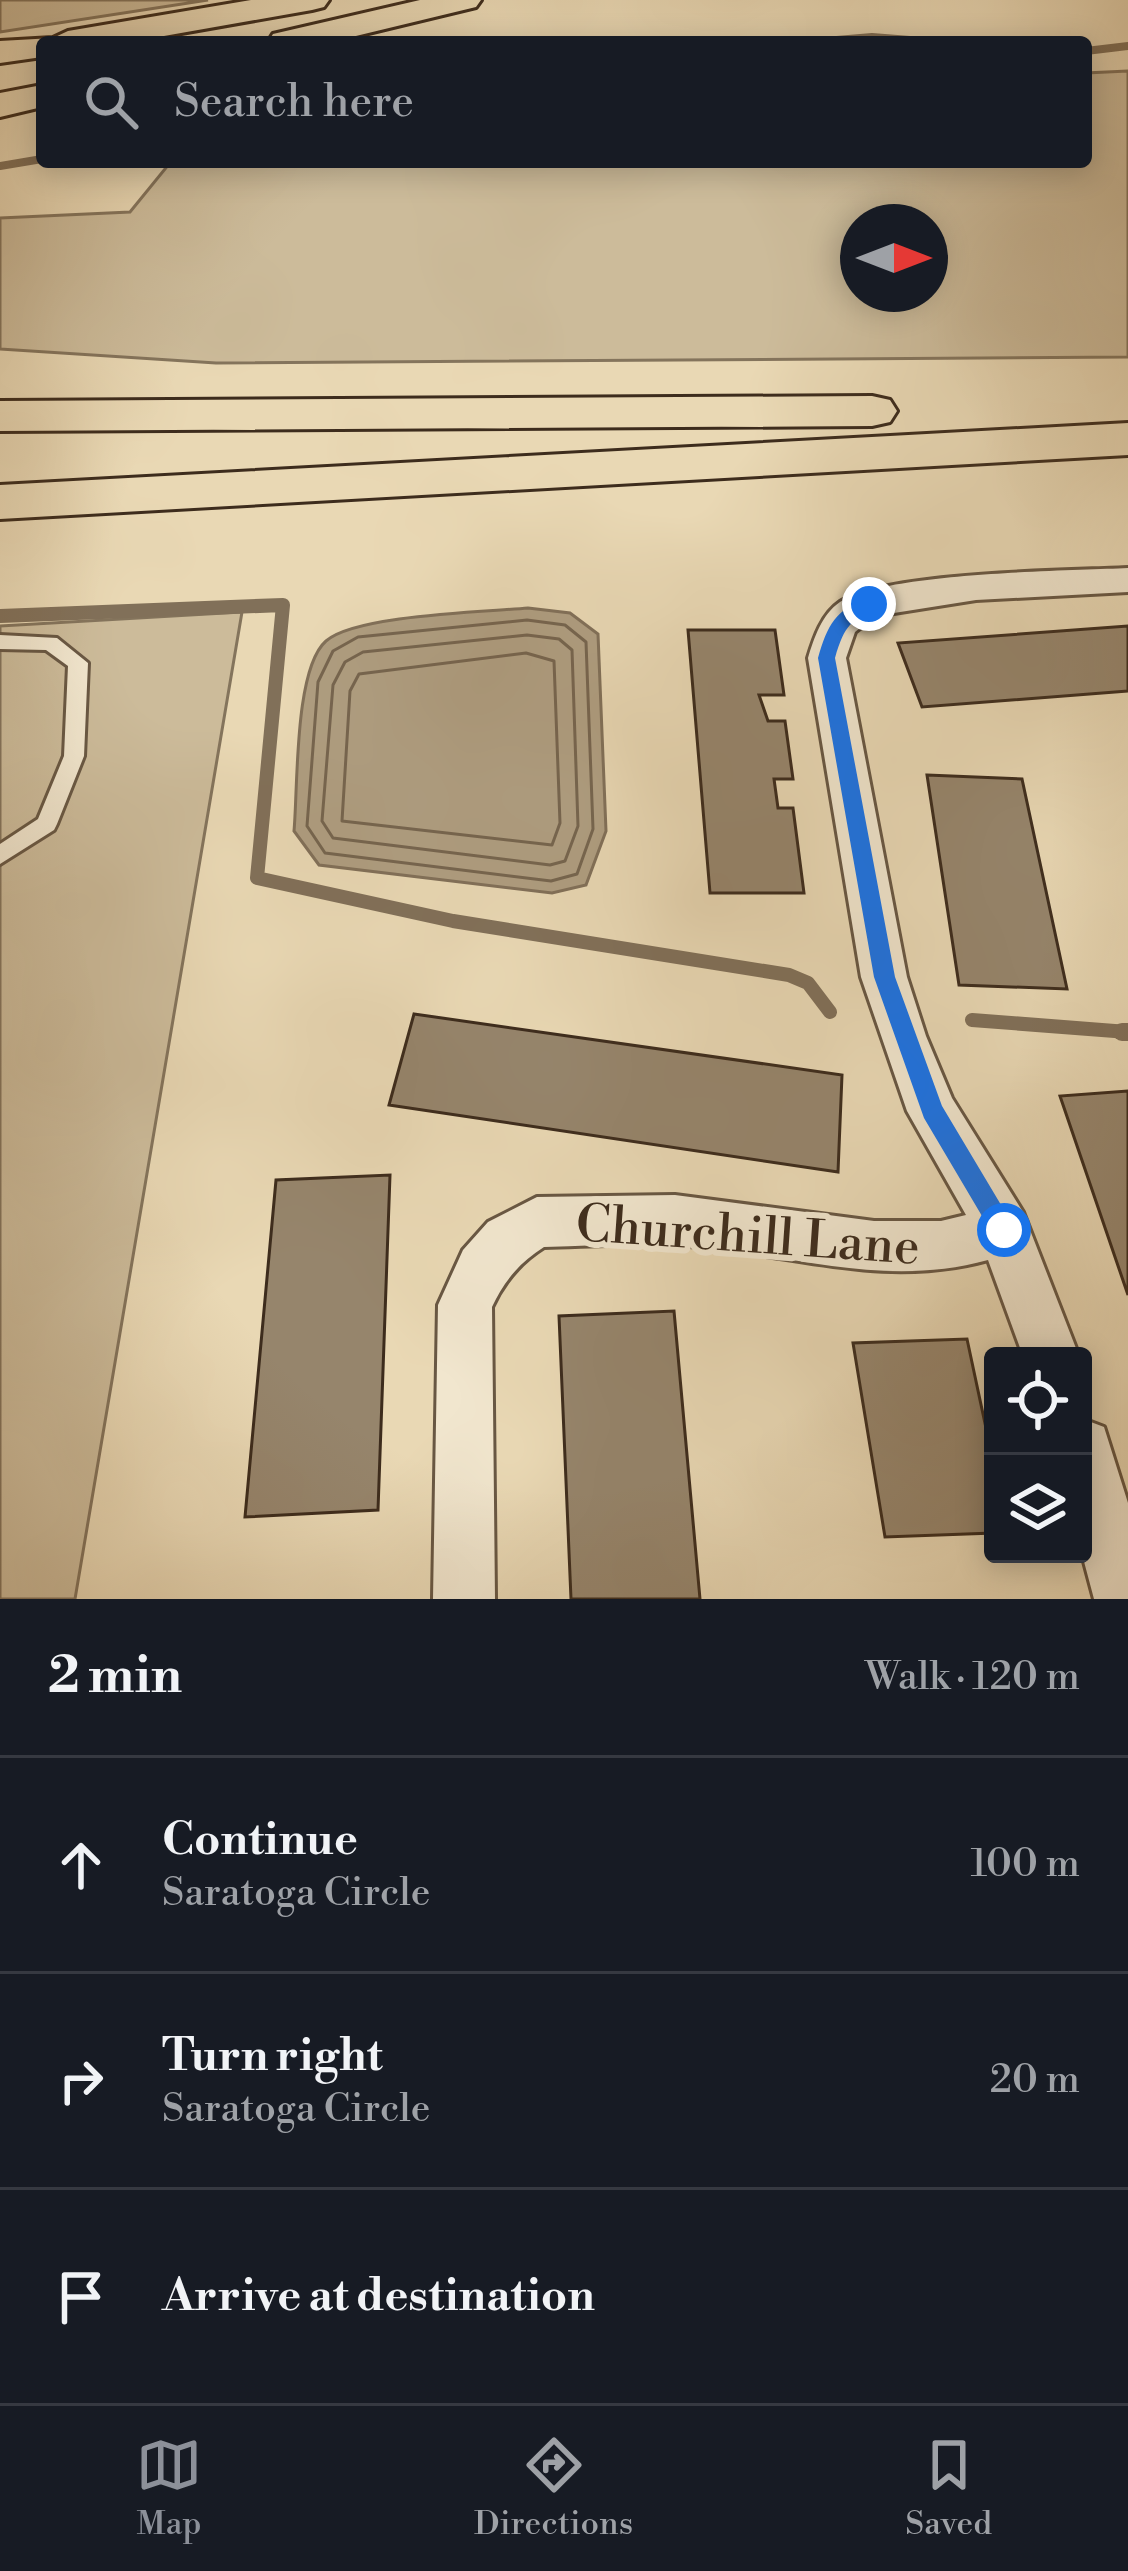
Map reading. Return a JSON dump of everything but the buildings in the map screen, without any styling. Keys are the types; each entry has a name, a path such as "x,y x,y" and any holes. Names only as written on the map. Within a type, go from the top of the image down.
{"highway":[{"path":"103,36 312,0"},
{"path":"313,36 464,0"},
{"path":"293,36 388,19"},
{"path":"0,52 36,47"},
{"path":"0,83 36,78"},
{"path":"0,105 36,97"},
{"path":"0,416 1128,409"},
{"path":"0,502 1128,439"}],"street":[{"path":"1048,1347 1004,1230 932,1111 902,1036 884,977 826,658 835,629 852,609 869,604 976,589 1128,580"},
{"name":"Churchill Lane","path":"464,1599 466,1305 482,1269 507,1240 537,1222 617,1219 675,1220 874,1247 941,1247 1004,1230"},
{"path":"1085,1455 1125,1599"}],"lane":[{"path":"0,642 50,643 78,663 74,756 46,824 0,855"}],"shaded area":[{"path":"0,0 208,0 0,32"},
{"path":"1128,71 1128,357 216,363 0,349 0,218 130,212 166,168 1092,168 1092,73"},
{"path":"242,612 75,1599 0,1599 0,626"}],"water":[{"path":"528,608 570,613 598,634 606,831 586,885 552,893 319,865 294,831 303,702 308,676 326,641 341,632 391,620"}],"waterway":[{"path":"1092,50 1128,46"},
{"path":"0,166 36,160"},
{"path":"0,616 283,605 257,878 453,921 789,975 808,983 830,1012"},
{"path":"972,1020 1128,1032 1122,1032"}],"route":[{"path":"869,604 852,609 835,629 826,658 884,977 932,1111 1004,1230"}]}
